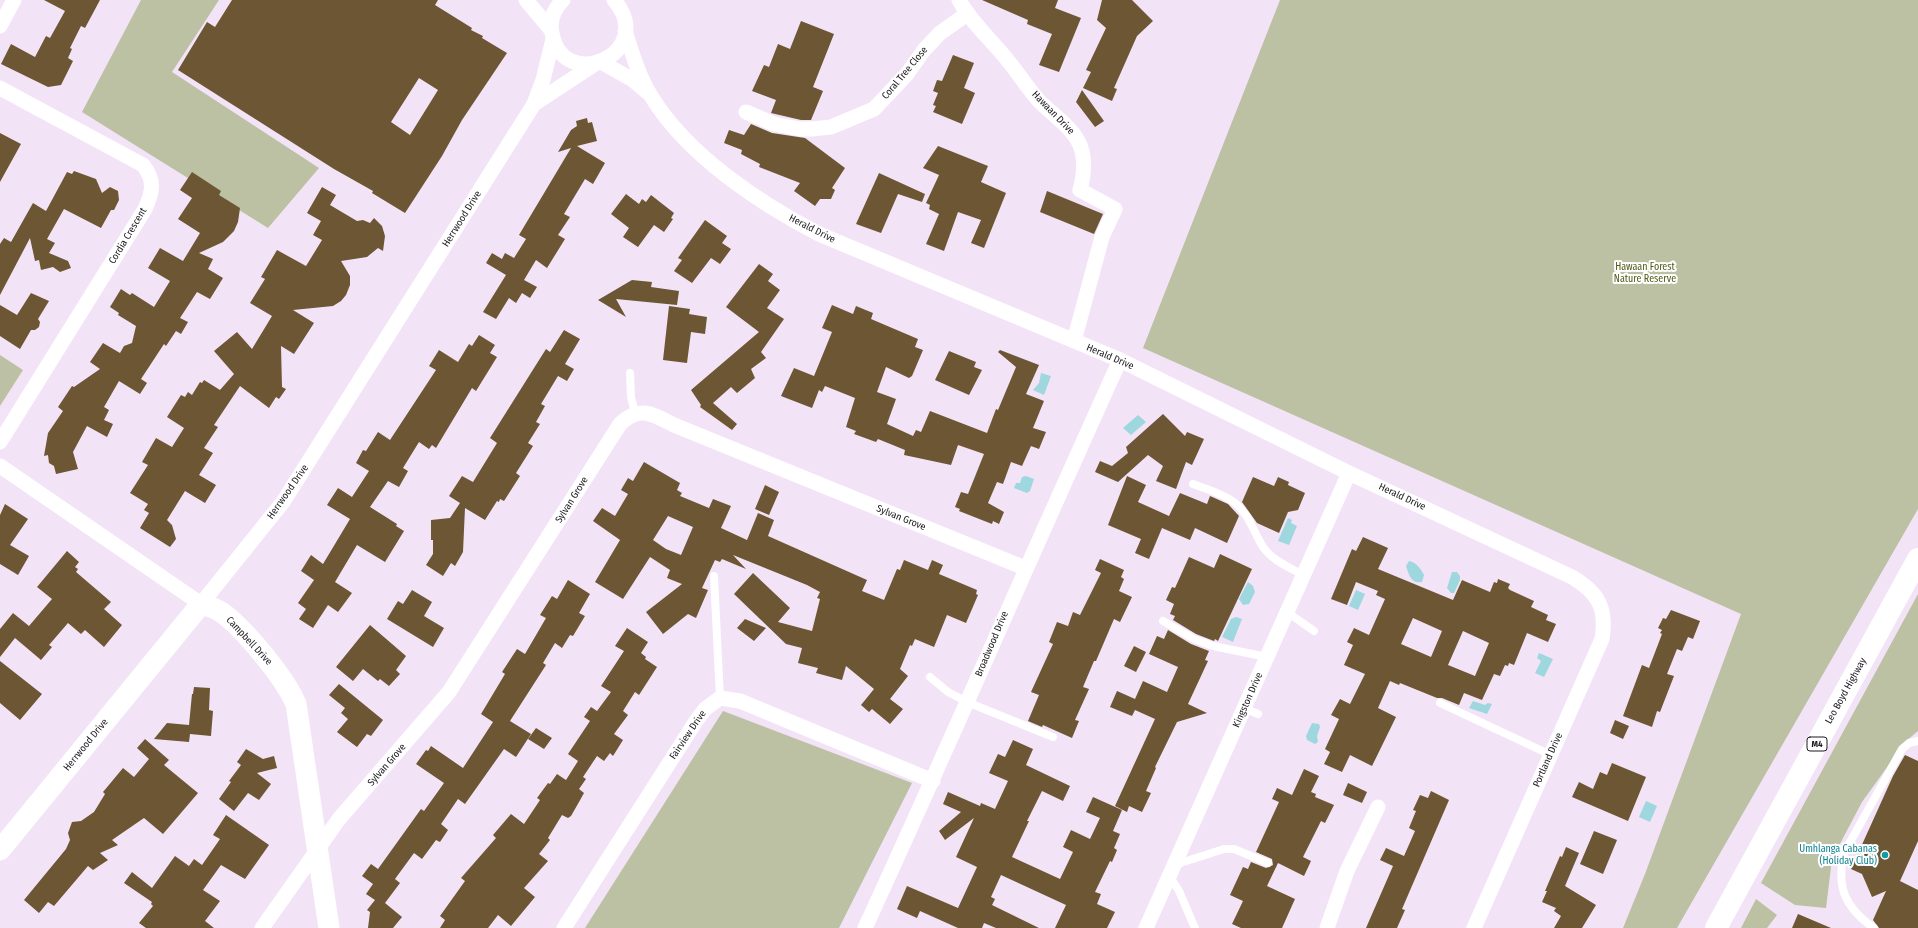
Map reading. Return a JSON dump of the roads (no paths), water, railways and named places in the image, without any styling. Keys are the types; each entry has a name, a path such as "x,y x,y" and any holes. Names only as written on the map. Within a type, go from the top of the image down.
{"main road":[{"name":"Leo Boyd Highway","path":"1716,928 1918,559"}],"street":[{"path":"0,26 14,0"},
{"path":"526,0 552,34 557,48 564,56 574,62 584,64 598,63"},
{"name":"Herrwood Drive","path":"0,850 283,502 534,104 543,80 552,34 552,17 557,6 563,0"},
{"name":"Hawaan Drive","path":"959,0 967,14 1010,62 1034,95 1075,136 1081,146 1084,162 1084,176 1080,190 1116,209 1102,237 1074,341"},
{"name":"Herald Drive","path":"619,3 625,19 625,31 636,64 650,96"},
{"name":"Coral Tree Close","path":"746,112 781,126 812,129 831,127 874,109 907,74 924,50 940,33 967,14"},
{"name":"Herrwood Drive","path":"534,104 617,51 622,42 625,31"},
{"name":"Herald Drive","path":"598,63 633,80 650,96 677,132 697,153 759,198 819,234 1120,360 1349,473 1572,577 1592,591"},
{"name":"Cordia Crescent","path":"0,88 142,165 150,174 153,186 151,197 145,209 0,442"},
{"name":"Broadwood Drive","path":"865,928 933,781 1025,568 1120,360"},
{"name":"Sylvan Grove","path":"262,928 340,819 449,692 620,424 629,415 635,413 654,415 674,425 1025,568"},
{"name":"Campbell Drive","path":"0,466 201,604 221,611 236,625 281,676 291,692 299,718 329,928"},
{"name":"Kingston Drive","path":"1146,928 1349,473"},
{"name":"Portland Drive","path":"1474,928 1602,640 1603,613 1592,591"},
{"path":"720,698 740,701 933,781"},
{"name":"Fairview Drive","path":"564,928 696,721 705,709 720,698"},
{"path":"1327,928 1347,871 1378,807"}],"lane":[{"path":"630,373 631,397 635,413"},
{"path":"1193,484 1234,501 1243,511 1263,547 1270,555 1279,562 1303,575"},
{"path":"714,576 720,698"},
{"path":"1287,612 1314,631"},
{"path":"1163,621 1194,640 1212,646 1267,658"},
{"path":"930,677 948,692 967,702 1054,737"},
{"path":"1440,703 1551,755"},
{"path":"1244,708 1258,714"},
{"path":"1874,928 1851,909 1841,882 1841,868 1844,853 1902,750 1909,743 1918,741"},
{"path":"1195,928 1179,892 1172,870 1224,849 1234,849 1268,863"}],"place":[{"name":"Umhlanga Cabanas (Holiday Club)","path":"1885,855"}],"park label":[{"name":"Hawaan Forest Nature Reserve","path":"1645,272"}]}
